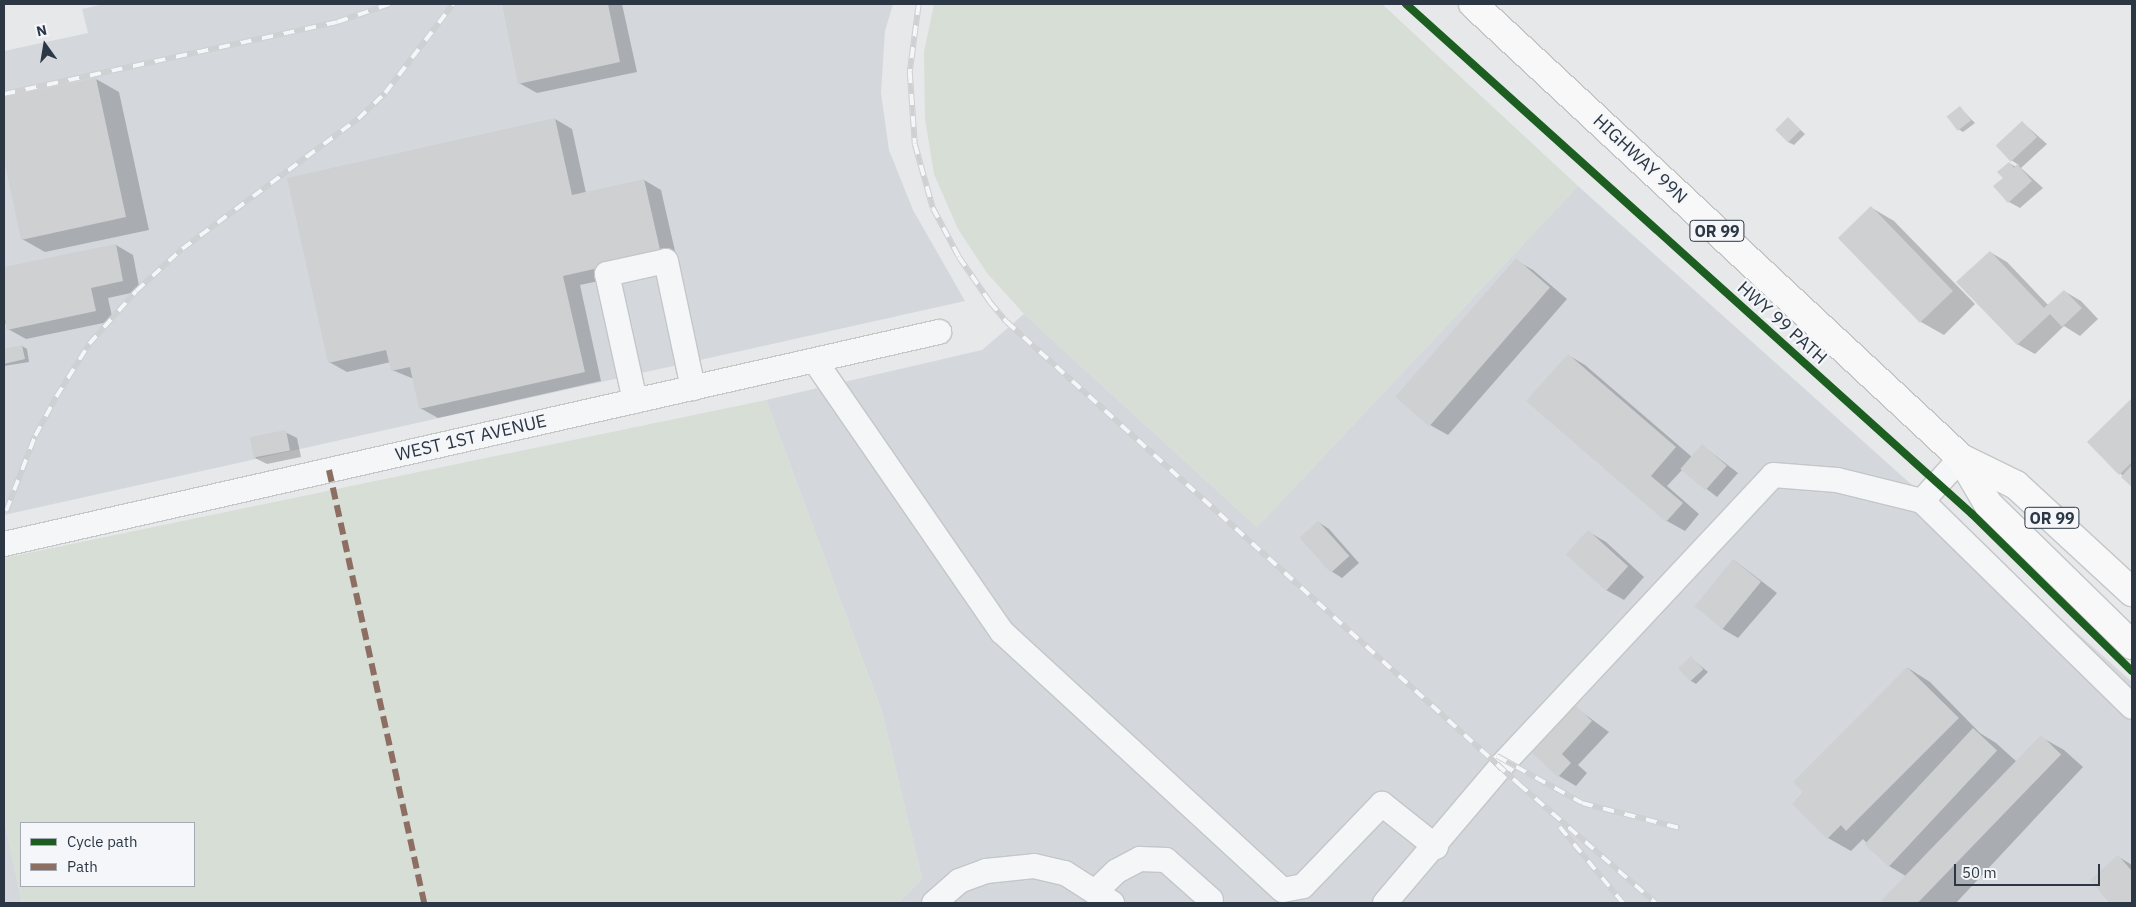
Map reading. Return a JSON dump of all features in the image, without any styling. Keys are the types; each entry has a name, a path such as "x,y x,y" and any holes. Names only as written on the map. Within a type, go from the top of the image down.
{"main road":[{"name":"HIGHWAY 99N","path":"1472,4 1961,458"},
{"name":"OR 99","path":"1961,458 2016,485 2132,592"},
{"name":"OR 99","path":"1961,458 1988,504 2132,645"}],"lane":[{"path":"635,401 607,274 666,262 693,388"},
{"name":"WEST 1ST AVENUE","path":"4,544 939,332"},
{"path":"814,361 1002,632 1283,890 1303,886 1382,804 1436,847"},
{"path":"1922,501 1961,458"},
{"path":"1385,903 1436,847 1501,766 1773,475 1836,480 1922,501 2132,707"},
{"path":"934,903 959,882 1008,867 1034,866 1065,873 1103,898 1117,871 1140,859 1166,860 1211,900"}],"shaded area":[{"path":"104,4 893,4 885,31 881,93 889,150 913,210 965,301 4,515 4,51 88,33 82,9"},
{"path":"934,4 1382,4 1578,186 1257,527 1024,314 987,273 958,229 934,174 925,119 924,52"},
{"path":"1578,186 2132,682 2132,903 898,903 922,879 882,712 766,400 982,350 1024,314 1257,527"},
{"path":"766,400 882,712 922,879 898,903 22,903 4,818 4,558"},
{"path":"4,818 22,903 4,903"}],"building":[{"path":"502,4 608,4 620,62 518,84"},
{"path":"96,78 126,217 21,240 4,159 4,97"},
{"path":"1960,106 1971,120 1958,131 1947,116"},
{"path":"1788,117 1801,130 1788,142 1775,130"},
{"path":"555,118 572,195 644,179 661,254 563,276 585,372 419,409 410,367 391,371 386,350 328,363 287,178"},
{"path":"2022,121 2037,137 2011,162 1996,146"},
{"path":"2009,162 2014,168 2017,164 2032,181 2008,203 1993,186 2003,178 1997,172"},
{"path":"1871,206 1953,291 1920,323 1838,238"},
{"path":"116,244 123,281 91,288 96,311 7,330 4,313 4,267"},
{"path":"1990,251 2044,308 2064,290 2082,308 2062,327 2050,314 2017,345 1956,282"},
{"path":"1516,258 1550,288 1429,426 1395,397"},
{"path":"22,345 25,359 4,364 4,349"},
{"path":"1568,354 1676,447 1651,476 1683,503 1666,522 1526,401"},
{"path":"2132,398 2132,462 2119,475 2087,442"},
{"path":"286,430 290,451 254,458 250,437"},
{"path":"1702,444 1727,466 1705,491 1680,469"},
{"path":"2132,465 2132,487 2121,477"},
{"path":"1318,521 1349,556 1331,573 1299,538"},
{"path":"1588,530 1628,566 1606,591 1566,555"},
{"path":"1733,559 1761,582 1723,629 1695,606"},
{"path":"1691,656 1703,669 1690,681 1678,668"},
{"path":"1907,667 1959,718 1846,831 1841,825 1827,839 1792,804 1803,792 1793,782"},
{"path":"1575,705 1592,721 1562,754 1571,763 1558,777 1532,753"},
{"path":"1973,728 1997,751 1889,867 1865,844"},
{"path":"2041,735 2061,754 1918,903 1884,903 1881,900"},
{"path":"2118,855 2132,871 2132,903 2110,903 2090,880"}],"railway":[{"path":"4,94 337,22 390,4"},
{"path":"6,511 35,436 56,397 89,344 136,291 182,249 358,119 385,93 453,4"},
{"path":"919,4 910,72 915,144 933,208 959,257 990,302 1007,322 1519,784 1656,903"},
{"path":"1497,756 1582,803 1680,828"},
{"path":"1560,827 1623,903"}],"marked path":[{"path":"329,470 424,903"}],"cycle path":[{"name":"HWY 99 PATH","path":"1406,4 1972,514 2132,671"}]}
